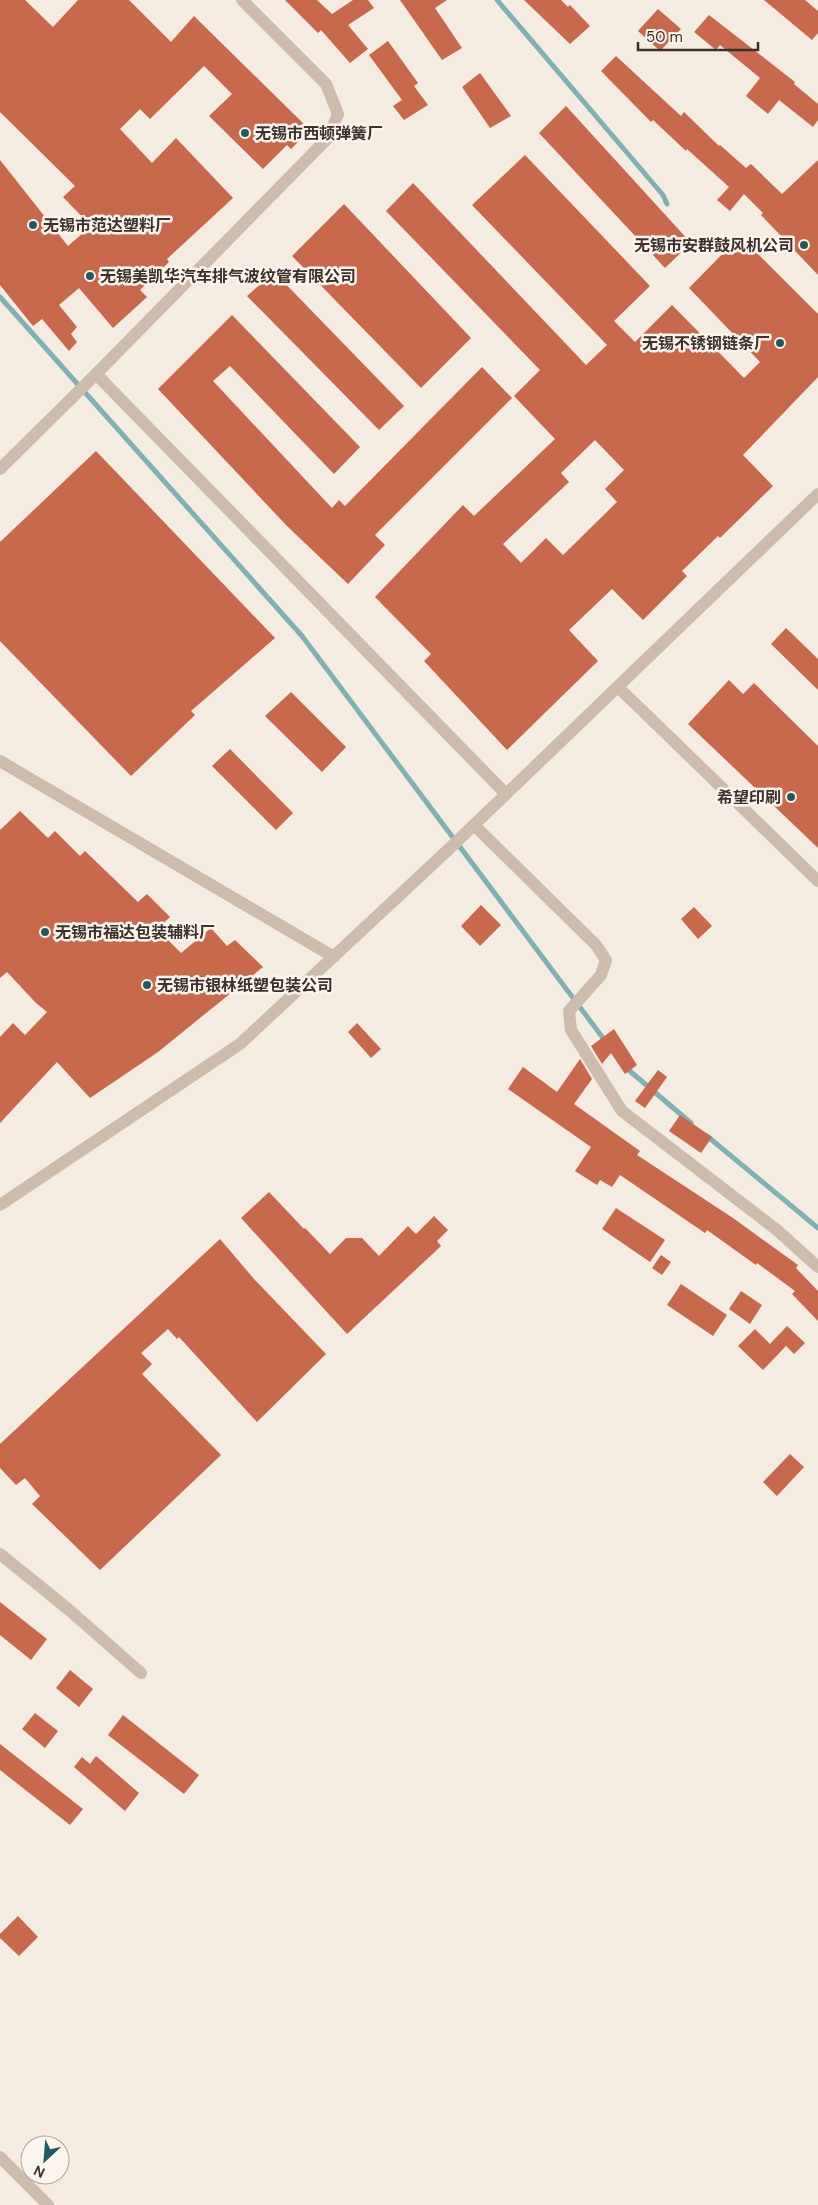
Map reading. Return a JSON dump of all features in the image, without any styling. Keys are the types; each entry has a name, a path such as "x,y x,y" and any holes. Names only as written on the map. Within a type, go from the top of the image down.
{"street":[{"path":"0,469 93,378 328,138 338,114 326,84 242,0"},
{"path":"93,378 506,794"},
{"path":"0,1205 240,1044 450,848 818,494"},
{"path":"618,687 818,881"},
{"path":"0,762 334,956"},
{"path":"474,825 596,945 606,960 601,975 569,1011 571,1030 622,1111 777,1230 818,1267"},
{"path":"0,1554 68,1609 141,1673"},
{"path":"0,2157 48,2205"}],"building":[{"path":"0,0 25,0 53,27 78,0 129,0 171,42 194,16 310,130 291,149 287,145 263,169 209,116 232,94 204,66 150,119 140,109 120,129 152,163 176,138 233,198 167,259 169,262 140,290 147,297 113,328 79,288 59,305 77,327 71,334 77,342 69,351 42,319 33,326 0,285 0,160 68,246 91,226 63,197 75,186 0,112"},
{"path":"285,0 317,0 332,14 353,0 368,0 374,8 348,25 368,49 350,63 321,30 318,33"},
{"path":"400,0 447,0 435,8 462,48 442,60"},
{"path":"524,0 561,0 568,7 570,5 590,26 570,44"},
{"path":"764,0 805,0 818,11 818,33 812,40"},
{"path":"658,9 681,29 660,51 638,31"},
{"path":"709,15 795,82 794,84 818,104 818,120 813,127 779,100 768,114 746,96 760,78 720,45 716,50 694,32"},
{"path":"388,41 418,83 414,86 428,105 404,120 393,106 402,100 369,55"},
{"path":"616,56 681,116 684,112 719,146 746,168 751,164 782,194 818,160 818,275 761,215 763,213 744,194 730,211 717,200 729,187 653,120 651,122 601,71"},
{"path":"480,73 511,116 490,128 462,87"},
{"path":"566,106 691,243 665,268 539,133"},
{"path":"525,155 650,286 614,321 635,342 672,305 744,378 760,362 689,288 740,236 818,314 818,377 743,455 773,486 720,538 718,536 682,571 687,576 643,620 612,589 569,630 598,661 507,750 424,661 431,654 375,597 463,505 474,516 555,439 514,396 540,370 386,211 413,183 586,365 607,345 472,205","holes":["595,440 624,470 605,489 617,502 563,555 546,538 521,563 503,544 569,482 561,473"]},
{"path":"344,204 471,338 421,388 292,256"},
{"path":"274,272 404,406 379,430 247,296"},
{"path":"232,315 360,447 334,474 230,366 213,381 332,508 339,500 345,506 482,367 512,398 375,535 385,545 348,584 287,526 158,389"},
{"path":"96,451 275,638 191,711 195,715 131,776 0,641 0,542"},
{"path":"786,628 818,659 818,690 771,644"},
{"name":"希望印刷","path":"729,680 743,694 754,683 818,746 818,848 688,724"},
{"path":"291,692 346,747 322,772 265,716"},
{"path":"230,749 293,813 276,830 212,766"},
{"path":"20,811 48,838 55,831 80,856 85,851 138,902 147,894 170,917 157,929 181,953 211,928 227,946 235,940 263,967 158,1052 90,1098 57,1062 0,1123 0,1037 13,1023 25,1035 47,1012 7,972 0,978 0,830"},
{"path":"481,905 501,925 480,946 461,926"},
{"path":"694,907 712,926 698,939 681,919"},
{"path":"357,1023 381,1049 371,1058 348,1032"},
{"path":"614,1029 637,1065 625,1074 611,1053 602,1064 591,1046"},
{"path":"580,1059 592,1079 574,1104 640,1151 637,1155 733,1218 798,1265 796,1268 818,1291 818,1321 792,1294 795,1291 757,1263 756,1265 707,1230 705,1233 620,1175 612,1187 600,1180 597,1185 575,1171 591,1147 508,1089 523,1067 557,1092"},
{"path":"658,1070 667,1077 645,1108 635,1101"},
{"path":"680,1115 712,1137 701,1153 669,1131"},
{"path":"269,1192 330,1254 346,1238 362,1238 379,1256 408,1226 416,1234 434,1216 448,1230 437,1241 441,1246 347,1334 241,1218"},
{"path":"616,1208 665,1240 650,1262 602,1229"},
{"path":"220,1239 254,1279 326,1354 257,1422 179,1337 177,1339 168,1329 141,1353 152,1364 142,1374 221,1455 100,1570 32,1504 40,1496 25,1478 16,1485 0,1468 0,1444"},
{"path":"661,1255 671,1262 662,1275 652,1268"},
{"path":"681,1284 727,1315 713,1336 667,1305"},
{"path":"741,1291 762,1305 750,1324 729,1309"},
{"path":"787,1326 805,1343 794,1354 786,1346 763,1370 738,1346 755,1329 770,1344"},
{"path":"790,1454 804,1467 777,1496 763,1482"},
{"path":"0,1602 47,1639 31,1660 0,1635"},
{"path":"70,1670 93,1689 79,1707 56,1688"},
{"path":"35,1713 58,1731 45,1748 22,1729"},
{"path":"123,1715 199,1775 184,1794 108,1735"},
{"path":"0,1744 83,1809 70,1825 0,1770"},
{"path":"96,1756 139,1793 125,1811 74,1767 82,1757 90,1764"},
{"path":"18,1916 38,1937 19,1956 0,1938 0,1934"}],"waterway":[{"path":"497,0 663,195 667,204"},
{"path":"0,297 302,636 606,1042"},
{"path":"625,1067 691,1123"},
{"path":"707,1136 818,1228"}],"place":[{"name":"无锡市西顿弹簧厂","path":"245,133"},
{"name":"无锡市范达塑料厂","path":"33,225"},
{"name":"无锡市安群鼓风机公司","path":"804,245"},
{"name":"无锡美凯华汽车排气波纹管有限公司","path":"90,276"},
{"name":"无锡不锈钢链条厂","path":"780,343"},
{"name":"希望印刷","path":"791,797"},
{"name":"无锡市福达包装辅料厂","path":"45,932"},
{"name":"无锡市银林纸塑包装公司","path":"147,985"}]}
